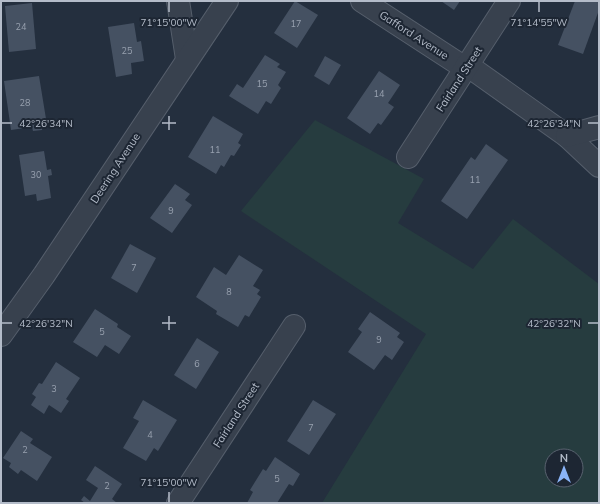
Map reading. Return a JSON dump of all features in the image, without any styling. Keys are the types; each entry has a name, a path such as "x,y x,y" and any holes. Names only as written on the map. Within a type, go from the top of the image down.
{"street":[{"path":"178,1 187,60"},
{"name":"Deering Avenue","path":"1,335 44,275 227,1"},
{"name":"Gafford Avenue","path":"362,1 466,67 567,136 599,166"},
{"name":"Fairland Street","path":"408,157 509,1"},
{"path":"567,136 599,127"},
{"name":"Fairland Street","path":"178,503 294,326"}],"green space":[{"path":"315,120 424,179 398,223 473,269 513,219 599,284 599,503 322,503 426,334 241,211"}],"building":[{"path":"295,1 318,15 297,48 274,33"},
{"path":"441,1 460,1 454,10"},
{"path":"575,1 599,2 599,10 583,54 558,45"},
{"path":"32,3 36,49 9,52 5,6"},
{"path":"134,23 137,42 141,41 144,61 131,63 132,74 116,77 108,27"},
{"path":"265,55 280,64 277,67 286,72 278,85 281,88 271,104 266,101 258,114 229,96 237,84 243,88"},
{"path":"325,56 341,65 329,85 314,76"},
{"path":"379,71 400,85 388,103 394,107 381,125 378,123 370,134 347,118"},
{"path":"39,76 47,125 42,126 42,130 33,131 32,127 11,130 4,81"},
{"path":"213,116 243,134 238,143 241,145 234,156 231,155 224,167 221,165 216,174 188,157"},
{"path":"486,144 508,160 467,219 441,201 471,157 475,160"},
{"path":"44,151 47,170 51,169 52,175 48,176 51,198 37,201 36,194 25,196 19,155"},
{"path":"175,184 190,194 185,200 192,205 172,233 150,218"},
{"path":"130,244 156,258 137,293 111,278"},
{"path":"239,255 263,270 253,286 260,290 257,294 261,297 249,317 245,315 238,327 216,314 217,311 196,297 214,267 226,275"},
{"path":"95,309 118,324 117,327 131,336 119,354 105,345 97,357 73,342"},
{"path":"370,312 400,333 397,337 404,342 392,360 385,355 374,370 348,352 362,332 358,329"},
{"path":"197,338 219,352 196,389 174,375"},
{"path":"56,362 80,378 66,399 69,401 61,413 49,405 44,414 31,405 36,397 32,394 39,383 42,384"},
{"path":"143,400 177,420 158,451 154,448 146,461 123,448 139,421 133,418"},
{"path":"313,400 336,414 309,455 287,441"},
{"path":"21,431 33,439 30,443 52,457 37,481 21,470 18,474 9,467 11,463 3,458"},
{"path":"275,457 300,474 293,486 289,484 277,503 247,503 253,492 250,490 263,469 266,471"},
{"path":"95,466 122,484 112,499 117,503 85,503 81,500 84,496 90,501 98,488 86,480"}]}
